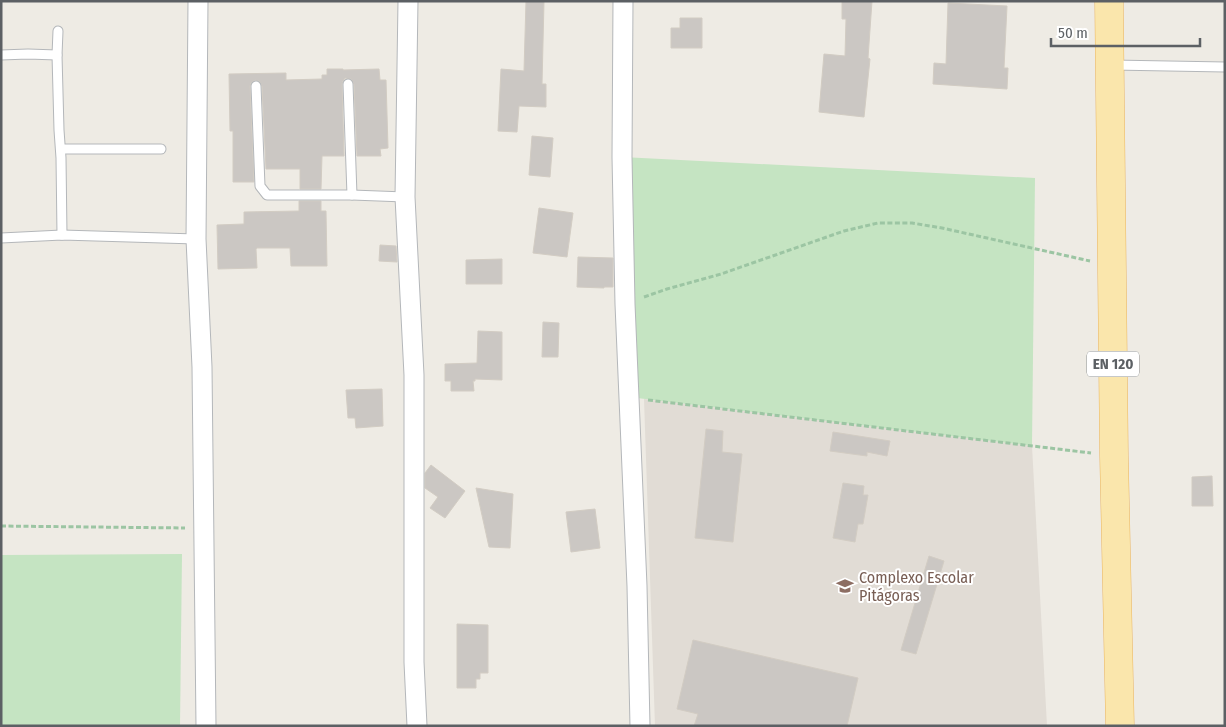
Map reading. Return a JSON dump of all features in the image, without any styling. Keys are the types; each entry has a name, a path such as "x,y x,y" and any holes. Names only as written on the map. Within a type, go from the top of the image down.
{"main road":[{"name":"EN 120","path":"1109,1 1114,456 1120,726"}],"street":[{"path":"198,1 196,239 202,367 206,726"},
{"path":"408,1 406,197 414,375 414,662 417,726"},
{"path":"623,1 622,157 625,304 637,586 640,726"}],"lane":[{"path":"58,31 62,235"},
{"path":"1,55 57,55"},
{"path":"1110,65 1225,67"},
{"path":"348,84 352,195"},
{"path":"256,86 260,186 267,195 406,197"},
{"path":"60,149 161,149"},
{"path":"1,238 62,235 196,239"}],"path":[{"path":"625,304 667,289 729,271 844,231 878,223 912,223 942,228 1112,266"},
{"path":"629,397 1114,456"},
{"path":"1,526 203,528"}],"shaded area":[{"name":"Complexo Escolar Pitágoras","path":"644,399 1032,446 1047,726 655,726"}],"green space":[{"path":"622,157 1035,178 1032,446 629,397"},
{"path":"182,554 180,726 1,726 1,555"}],"building":[{"path":"526,1 544,1 542,84 546,84 546,107 519,106 517,132 498,131 501,69 524,71"},
{"path":"842,1 872,1 868,58 870,59 864,117 819,112 824,54 845,56 846,19 842,19"},
{"path":"948,3 1007,6 1004,68 1008,68 1007,89 933,84 934,63 946,64"},
{"path":"680,18 702,18 702,48 671,48 671,28 680,28"},
{"path":"327,69 379,69 380,80 386,80 388,148 380,149 381,156 357,156 354,84 351,79 345,78 342,84 344,156 322,156 321,189 300,189 300,169 266,169 262,86 259,81 255,80 250,86 254,182 233,182 233,131 230,131 229,74 286,73 286,80 322,79 322,75 327,75"},
{"path":"532,136 553,138 550,177 529,175"},
{"path":"299,201 321,201 321,211 326,211 327,266 291,266 290,248 257,248 257,268 218,269 217,225 244,224 244,212 299,211"},
{"path":"539,208 573,213 567,257 533,253"},
{"path":"380,245 396,246 397,262 379,261"},
{"path":"578,257 613,258 613,287 577,287"},
{"path":"502,259 502,284 466,284 466,260"},
{"path":"543,322 559,323 558,357 542,357"},
{"path":"478,331 502,332 502,380 475,379 473,381 474,391 451,391 451,381 445,381 445,364 477,363"},
{"path":"382,389 383,426 356,428 355,418 348,418 346,390"},
{"path":"706,429 723,431 722,452 742,454 733,542 695,538"},
{"path":"833,432 890,441 887,456 867,452 867,456 830,451"},
{"path":"431,465 465,491 445,518 430,508 438,497 425,488 425,473"},
{"path":"1212,476 1213,506 1192,506 1192,477"},
{"path":"843,483 864,486 863,495 868,495 863,524 858,524 855,542 833,538"},
{"path":"476,488 513,494 510,548 489,547"},
{"path":"595,509 600,548 571,552 566,512"},
{"path":"929,556 944,561 916,654 901,650"},
{"path":"457,624 488,625 488,673 480,673 480,679 476,679 476,688 457,688"},
{"path":"693,640 858,678 847,726 694,726 698,714 677,709"}],"place":[{"name":"Complexo Escolar Pitágoras","path":"845,586"}]}
